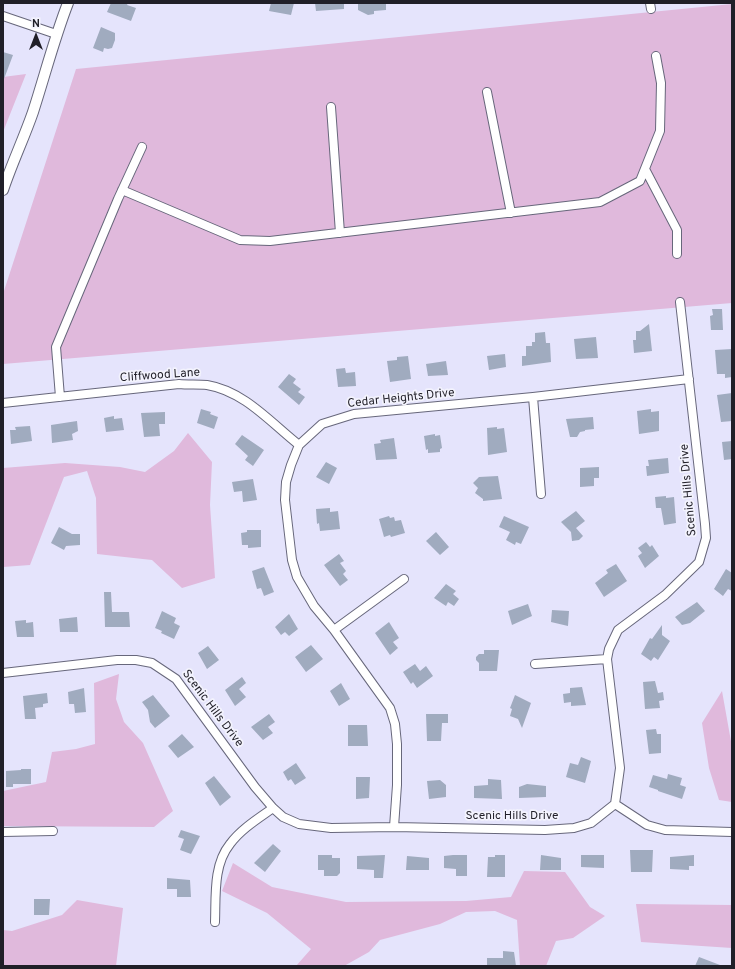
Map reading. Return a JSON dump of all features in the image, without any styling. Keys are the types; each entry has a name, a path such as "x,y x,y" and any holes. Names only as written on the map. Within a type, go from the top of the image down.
{"street":[{"path":"3,190 33,111 52,52 56,34 68,3"},
{"path":"3,16 56,34"},
{"path":"122,190 240,240 270,241 600,202 640,181 660,131 661,83 656,56"},
{"path":"487,92 511,213"},
{"path":"331,107 340,233"},
{"path":"60,397 56,347 122,190 142,147"},
{"path":"645,169 677,230 677,254"},
{"name":"Scenic Hills Drive","path":"3,673 117,660 136,660 152,664 176,679 255,787 273,808 283,817 299,824 317,827 545,830 574,828 591,823 615,804 620,768 607,659 609,649 618,630 665,595 688,574 700,562 704,550 706,538 705,524 680,302"},
{"name":"Cedar Heights Drive","path":"394,827 397,785 395,724 390,708 334,630 314,606 297,577 292,560 285,500 286,482 299,445 322,424 354,414 533,397 689,379"},
{"name":"Cliffwood Lane","path":"3,403 179,384 206,385 233,394 254,407 299,445"},
{"path":"533,397 541,494"},
{"path":"334,630 404,579"},
{"path":"535,664 607,659"},
{"path":"615,804 647,825 665,830 732,832"},
{"path":"215,922 218,871 230,844 252,823 273,808"},
{"path":"3,832 53,832"}],"shaded area":[{"path":"732,4 732,303 3,364 3,294 76,69"},
{"path":"26,74 3,132 3,77"},
{"path":"188,433 212,462 210,505 215,578 182,588 152,560 97,554 96,498 87,471 64,477 30,565 3,567 3,468 65,463 120,467 145,472 174,451"},
{"path":"119,674 116,699 124,722 143,743 173,811 154,827 3,826 3,791 46,782 52,752 76,749 95,744 94,683"},
{"path":"722,691 732,747 732,802 719,800 709,768 702,723"},
{"path":"233,863 272,887 346,902 466,901 511,897 524,871 565,872 590,907 605,916 573,938 556,941 546,966 520,966 517,920 495,911 466,912 440,924 380,940 369,952 344,966 296,966 311,949 267,913 222,891"},
{"path":"77,900 123,908 116,966 3,966 3,930 12,931 62,915"},
{"path":"636,904 732,905 732,948 641,942"}],"building":[{"path":"111,3 128,3 127,5 136,8 131,21 107,12"},
{"path":"271,3 294,3 291,15 269,11"},
{"path":"315,3 344,3 344,9 316,11"},
{"path":"358,3 386,3 386,10 374,11 374,14 368,15 358,10"},
{"path":"101,27 115,33 115,40 112,48 104,48 103,52 93,48"},
{"path":"3,52 13,55 4,79 3,79"},
{"path":"712,309 722,309 723,330 711,330 710,316 713,315"},
{"path":"649,324 652,351 634,353 633,340 636,340 636,331 640,331"},
{"path":"545,332 546,343 550,343 551,362 522,366 522,356 526,356 526,346 532,346 532,342 535,342 535,333"},
{"path":"596,337 598,358 576,359 574,339"},
{"path":"732,349 732,377 725,378 725,374 717,374 715,350"},
{"path":"505,354 506,367 489,370 487,356"},
{"path":"408,356 411,379 390,382 387,361 397,360 397,357"},
{"path":"446,361 448,375 428,376 426,364"},
{"path":"345,368 346,373 355,372 356,386 338,387 336,369"},
{"path":"289,374 296,379 293,383 301,389 298,392 305,397 299,405 278,387"},
{"path":"732,393 732,421 721,422 717,395"},
{"path":"201,409 211,412 210,414 218,417 214,429 197,423"},
{"path":"651,409 651,412 659,411 659,431 639,434 637,411"},
{"path":"165,412 165,424 159,424 160,436 144,437 141,413"},
{"path":"114,416 114,419 122,418 124,430 106,432 104,418"},
{"path":"593,417 594,429 580,432 577,437 570,437 566,419"},
{"path":"77,421 78,431 72,434 73,440 52,443 51,425"},
{"path":"30,426 32,441 11,444 10,430 16,430 15,427"},
{"path":"497,427 497,429 504,428 507,452 488,455 487,428"},
{"path":"435,434 435,436 440,435 442,448 440,449 440,452 428,453 428,449 426,450 424,436"},
{"path":"242,435 264,450 253,466 245,460 248,456 235,444"},
{"path":"394,438 397,459 376,460 374,444 381,443 380,440"},
{"path":"732,441 732,459 724,460 722,442"},
{"path":"668,458 669,473 647,476 646,466 649,466 648,460"},
{"path":"326,462 337,468 329,484 316,477"},
{"path":"599,467 599,478 594,478 594,486 580,487 580,468"},
{"path":"498,476 502,499 483,501 483,499 475,493 478,488 473,483 479,477"},
{"path":"253,479 257,500 243,502 242,491 234,492 232,482"},
{"path":"666,496 666,498 674,497 676,523 664,525 661,508 656,508 655,497"},
{"path":"330,508 330,512 338,511 340,529 320,531 319,523 317,524 316,509"},
{"path":"576,511 585,521 576,528 583,536 579,540 572,541 571,532 561,522"},
{"path":"389,516 390,518 394,517 395,521 401,520 405,533 391,537 390,535 384,537 379,519"},
{"path":"504,516 529,527 521,544 516,542 515,545 506,540 510,532 499,527"},
{"path":"59,527 72,534 80,534 80,545 66,546 64,550 51,543"},
{"path":"247,530 261,530 261,547 248,548 248,545 242,545 241,533 247,532"},
{"path":"436,532 449,547 440,555 426,541"},
{"path":"646,542 650,547 652,545 659,556 645,568 638,556 642,553 638,548"},
{"path":"339,554 344,561 340,563 346,571 343,574 348,580 340,586 324,565"},
{"path":"616,564 627,581 604,597 595,583 608,573 606,570"},
{"path":"264,567 274,592 264,596 261,588 257,589 252,571"},
{"path":"726,569 732,573 732,591 728,589 723,596 714,589"},
{"path":"446,584 456,591 453,594 459,599 454,606 448,602 446,606 434,598"},
{"path":"104,592 111,592 112,612 129,612 130,627 105,627"},
{"path":"697,602 705,611 690,623 682,625 675,617"},
{"path":"528,604 532,616 512,625 508,611"},
{"path":"552,610 569,611 568,626 551,622"},
{"path":"162,611 176,618 174,623 180,626 174,639 161,633 162,631 155,628"},
{"path":"289,614 298,629 289,636 285,632 281,635 275,627"},
{"path":"77,617 78,632 60,632 59,619"},
{"path":"26,620 26,623 33,622 34,637 17,637 15,621"},
{"path":"389,622 399,638 393,642 398,648 390,655 375,633"},
{"path":"662,625 662,635 670,641 658,660 654,657 651,661 641,654 650,638 652,639"},
{"path":"311,645 323,659 306,672 295,657"},
{"path":"208,646 219,660 207,669 198,653"},
{"path":"484,650 499,650 497,671 479,671 479,663 476,660 476,657 479,654 484,654"},
{"path":"415,664 420,671 426,666 433,676 417,688 413,682 411,684 403,672"},
{"path":"242,677 246,683 239,689 246,697 235,706 225,690"},
{"path":"655,681 658,693 663,692 664,700 659,701 660,708 645,709 643,682"},
{"path":"341,683 350,699 339,706 330,691"},
{"path":"582,687 586,705 571,706 571,702 564,703 563,694 570,693 570,688"},
{"path":"84,688 86,712 75,713 74,704 69,704 68,692"},
{"path":"47,693 48,703 43,704 43,707 35,708 36,719 25,719 23,696"},
{"path":"153,695 170,716 155,728 150,722 148,710 142,702"},
{"path":"515,695 531,703 522,728 518,719 510,716 512,709 510,708"},
{"path":"269,714 275,722 268,727 273,733 263,740 251,727"},
{"path":"426,714 448,714 448,723 442,723 441,741 427,741"},
{"path":"348,725 367,725 368,746 348,746"},
{"path":"656,729 657,734 661,734 661,753 649,754 646,730"},
{"path":"182,734 194,747 178,758 168,746"},
{"path":"581,757 591,761 585,783 566,777 570,763 578,765"},
{"path":"296,763 306,778 295,785 291,779 288,781 283,772"},
{"path":"31,769 31,784 13,784 13,787 6,787 6,771"},
{"path":"668,774 682,778 680,785 686,787 682,799 649,787 653,775 667,779"},
{"path":"214,776 231,797 220,806 205,783"},
{"path":"356,777 370,777 369,798 356,799"},
{"path":"488,779 501,780 502,799 474,798 474,786 488,785"},
{"path":"440,780 446,785 446,797 429,799 427,781"},
{"path":"527,784 546,786 546,797 519,798 519,787"},
{"path":"181,830 200,836 191,854 180,850 184,839 178,837"},
{"path":"273,844 281,851 265,872 254,863"},
{"path":"630,850 653,850 652,872 631,872"},
{"path":"318,855 332,855 332,858 340,858 340,873 337,876 324,876 324,870 318,870"},
{"path":"385,855 383,878 374,878 374,870 357,869 357,856"},
{"path":"467,855 467,876 456,876 456,869 444,868 444,856"},
{"path":"495,855 505,855 505,877 487,877 488,857 495,857"},
{"path":"541,855 561,858 561,870 540,870"},
{"path":"581,855 604,855 604,868 581,867"},
{"path":"694,855 694,866 689,866 689,870 670,869 670,857"},
{"path":"407,856 429,858 429,870 406,870"},
{"path":"167,878 190,880 191,897 177,897 177,889 167,889"},
{"path":"34,899 50,899 49,915 34,915"},
{"path":"503,951 514,952 516,966 487,966 487,958 503,958"},
{"path":"699,957 720,965 720,966 695,966"}]}
